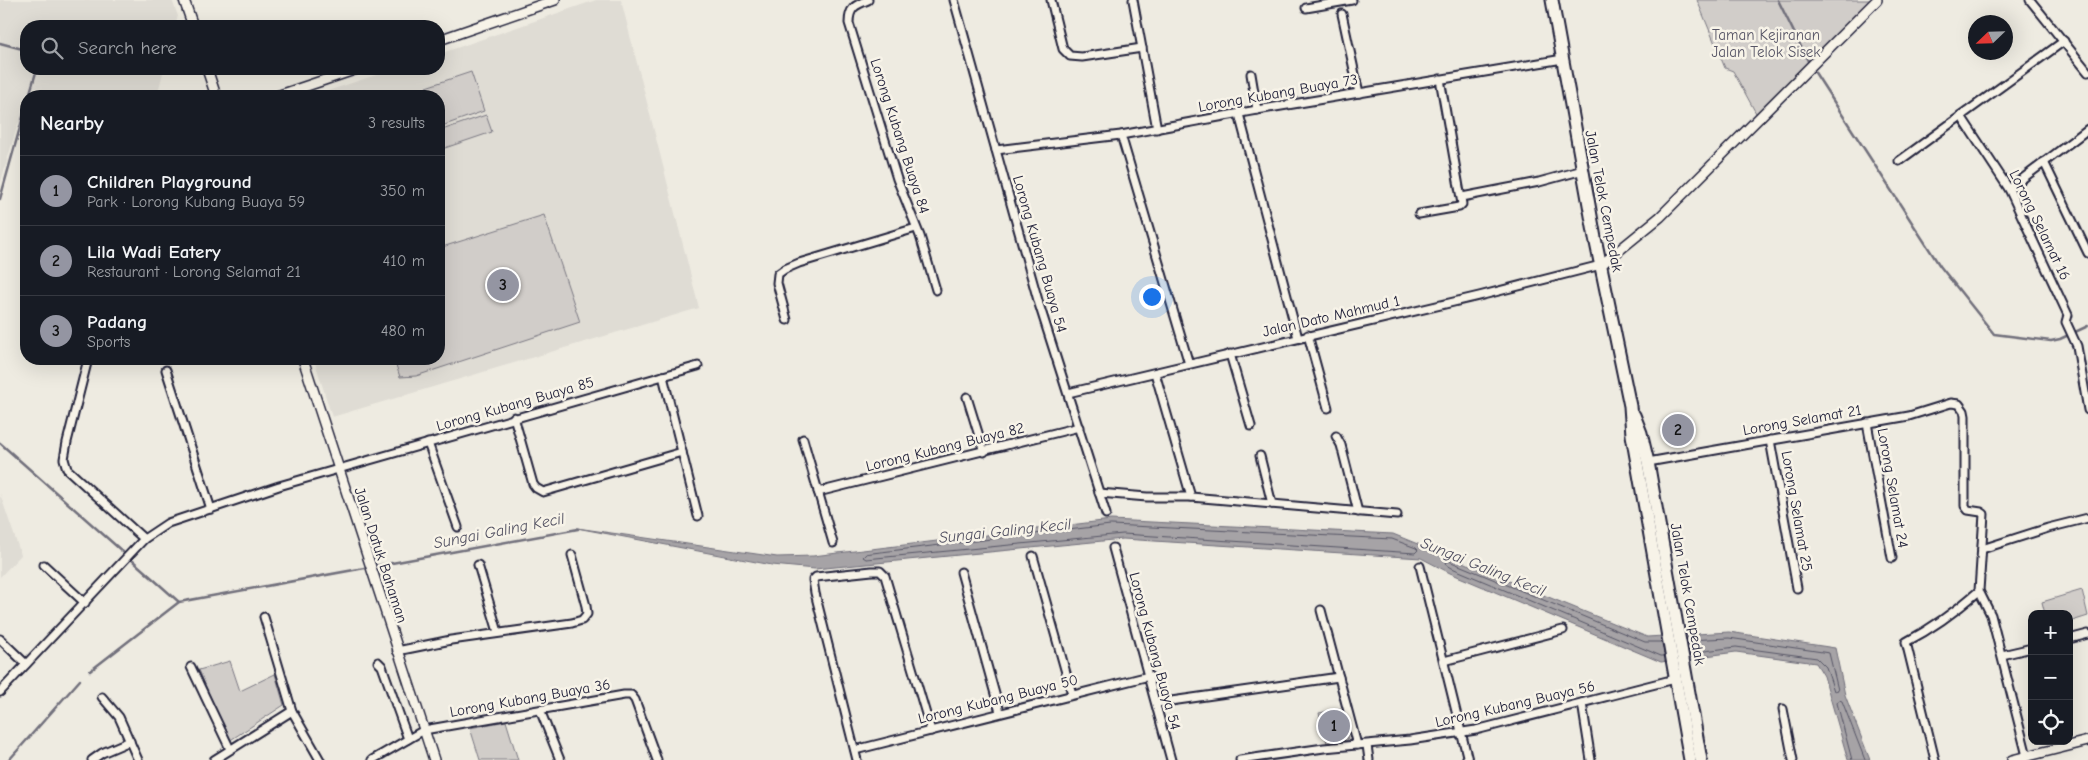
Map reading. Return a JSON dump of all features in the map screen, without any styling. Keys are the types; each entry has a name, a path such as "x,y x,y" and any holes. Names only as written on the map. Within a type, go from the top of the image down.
{"main road":[{"name":"Jalan Telok Cempedak","path":"1552,0 1600,265 1630,406 1632,435 1690,760"},
{"name":"Jalan Telok Cempedak","path":"1630,406 1641,433 1648,462 1680,630 1702,760"}],"street":[{"path":"184,0 191,20"},
{"path":"445,38 555,0"},
{"name":"Lorong Kubang Buaya 84","path":"868,0 853,7 850,11 849,23 897,179 916,228 936,290"},
{"name":"Lorong Kubang Buaya 54","path":"954,0 1039,304 1106,514"},
{"path":"1052,0 1062,48 1070,56 1082,57 1142,48"},
{"path":"1133,0 1157,128"},
{"path":"1306,8 1352,0"},
{"path":"1600,265 1660,217 1877,0"},
{"path":"2030,0 2088,72"},
{"path":"1342,14 1359,93"},
{"path":"1899,161 2064,42"},
{"name":"Lorong Kubang Buaya 73","path":"996,150 1121,135 1257,110 1563,59"},
{"path":"1250,74 1257,110"},
{"path":"209,75 214,90"},
{"path":"295,90 339,75"},
{"path":"1419,214 1458,207 1462,204 1440,79"},
{"path":"1239,114 1298,338"},
{"name":"Lorong Selamat 16","path":"1961,116 2009,189 2068,315 2066,322 2079,356 2088,410"},
{"path":"2009,189 2088,129"},
{"path":"1121,135 1189,364"},
{"path":"2044,162 2088,253"},
{"path":"1462,197 1539,182 1582,170"},
{"path":"787,320 777,283 778,274 781,271 799,263 916,228"},
{"name":"Jalan Dato Mahmud 1","path":"1068,393 1479,296 1600,265"},
{"path":"1308,336 1328,408"},
{"path":"1230,354 1251,426"},
{"path":"2079,356 2088,354"},
{"path":"86,365 66,442 64,459 67,469 144,539"},
{"name":"Jalan Datuk Bahaman","path":"305,365 434,760"},
{"name":"Lorong Kubang Buaya 85","path":"0,692 144,539 168,523 339,469 514,417 698,366"},
{"path":"166,370 211,509"},
{"path":"1155,372 1191,497"},
{"path":"663,376 698,516"},
{"path":"967,397 984,452"},
{"name":"Lorong Selamat 21","path":"1648,462 1922,413 1951,403 1959,404 1965,416 1965,506 1968,510 1984,514 1982,549"},
{"path":"514,417 533,484 543,492 682,452"},
{"name":"Lorong Selamat 24","path":"1867,423 1892,558"},
{"name":"Lorong Kubang Buaya 82","path":"818,492 1079,427"},
{"path":"1336,436 1341,445 1358,512"},
{"path":"803,439 832,543"},
{"name":"Lorong Selamat 25","path":"1770,440 1797,588"},
{"path":"428,443 458,527"},
{"path":"1260,456 1272,504"},
{"path":"1099,493 1147,497 1191,497 1398,515"},
{"path":"2027,756 1991,615 1979,591 1982,549 2048,528 2088,518"},
{"name":"Lorong Kubang Buaya 54","path":"1113,548 1157,703 1171,760"},
{"path":"397,651 498,632 572,623 582,620 587,614 586,606 572,555"},
{"path":"1033,556 1072,694"},
{"path":"44,565 85,603"},
{"path":"478,565 498,632"},
{"path":"1420,566 1468,760"},
{"path":"857,760 814,580 816,577 872,570 880,571 885,576 931,730"},
{"path":"961,572 1000,712"},
{"path":"1935,760 1906,642 1927,632 1946,619 1979,591"},
{"path":"1321,610 1356,745"},
{"path":"264,617 292,711 320,760"},
{"path":"1444,661 1563,630"},
{"path":"2073,637 2088,634"},
{"path":"0,639 26,664"},
{"path":"2002,655 2028,649"},
{"path":"378,662 382,666 408,739"},
{"path":"191,667 230,749"},
{"name":"Lorong Kubang Buaya 50","path":"855,750 1149,676"},
{"path":"1157,703 1339,677"},
{"name":"Lorong Kubang Buaya 56","path":"1240,760 1462,732 1675,679"},
{"name":"Lorong Kubang Buaya 36","path":"372,760 424,730 592,700 631,695 657,760"},
{"path":"102,697 119,717 138,760"},
{"path":"1582,703 1591,760"},
{"path":"540,710 560,760"},
{"path":"1783,710 1793,760"},
{"path":"214,760 292,711"},
{"path":"92,760 102,753 130,741"},
{"path":"2012,760 2027,756 2038,757 2088,741"},
{"path":"1367,745 1369,760"}],"shaded area":[{"path":"0,0 172,0 178,16 177,20 20,20 20,75 162,75 159,90 20,90 20,124 18,123 0,185"},
{"path":"596,0 621,0 699,308 332,417 316,365 445,365 445,90 331,90 376,75 445,75 445,52"},
{"path":"0,494 21,555 0,577"}],"green space":[{"name":"Taman Kejiranan Jalan Telok Sisek","path":"1697,0 1871,0 1757,115 1733,71 1725,68"},
{"path":"471,72 484,111 445,125 445,90 427,90 426,87"},
{"path":"486,115 492,132 445,148 445,129"},
{"path":"544,215 580,322 416,376 400,377 396,365 445,365 445,246"},
{"path":"2082,590 2088,616 2073,621 2073,610 2044,610 2042,602"},
{"path":"230,661 240,691 275,674 284,705 229,741 199,670"},
{"path":"1340,709 1348,740 1327,743 1319,713"},
{"path":"506,721 518,760 480,760 470,728"}],"water":[{"path":"1111,520 1393,534 1647,637 1729,632 1835,648 1845,695 1870,760 1848,760 1824,676 1816,663 1736,652 1661,662 1450,573 1421,558 1123,539 815,569 772,565 577,528 777,557 813,556"}],"waterway":[{"path":"1778,0 1808,61"},
{"path":"0,43 20,48"},
{"path":"1814,71 1940,266 1994,334 2051,341 2060,339 2088,326"},
{"path":"31,90 35,75"},
{"path":"0,199 20,127"},
{"path":"0,443 123,552"},
{"name":"Sungai Galing Kecil","path":"90,671 179,602 578,529"},
{"path":"133,561 179,602"},
{"name":"Sungai Galing Kecil","path":"9,760 80,680"}],"place":[{"name":"Padang","path":"503,285"},
{"name":"Lila Wadi Eatery","path":"1678,430"},
{"name":"Children Playground","path":"1334,726"}]}
